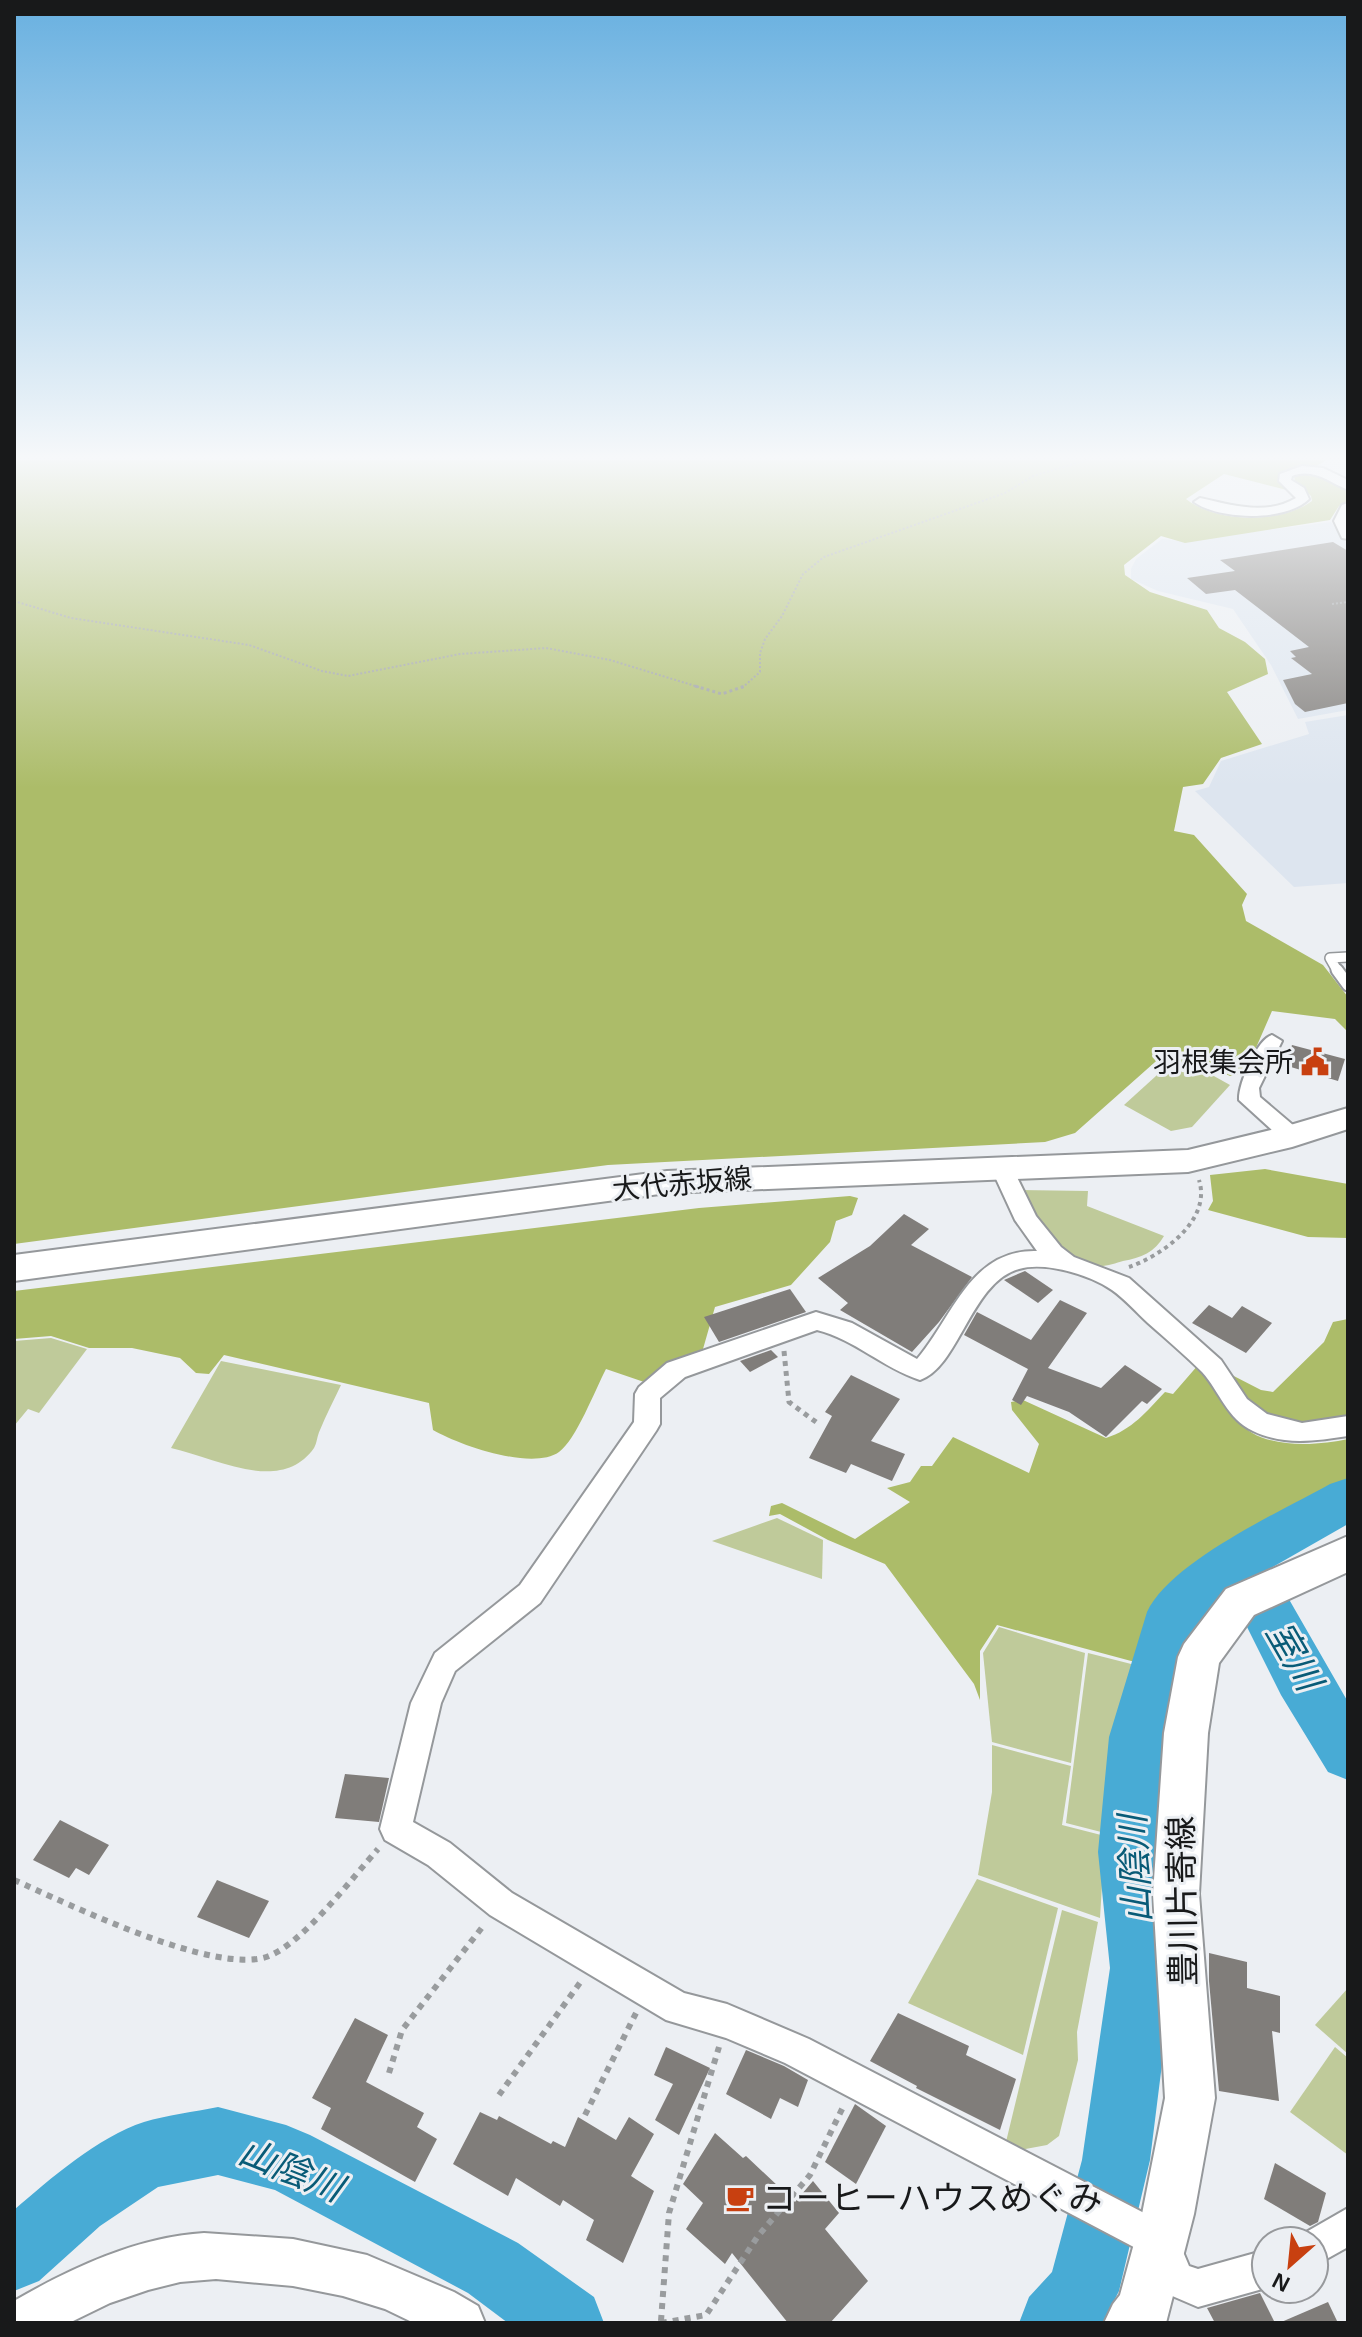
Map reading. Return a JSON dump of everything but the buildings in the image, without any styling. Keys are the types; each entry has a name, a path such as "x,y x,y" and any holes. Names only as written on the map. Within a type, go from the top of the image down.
{"main road":[{"name":"大代赤坂線","path":"14,1268 667,1182 1188,1161 1292,1136 1348,1118"},
{"name":"豊川片寄線","path":"1132,2323 1144,2310 1190,2098 1176,1894 1180,1805 1191,1696 1199,1657 1256,1595 1348,1553"}],"street":[{"path":"1272,1041 1249,1088 1250,1100 1292,1136"},
{"path":"1002,1168 1023,1216 1046,1250 1066,1262"},
{"path":"1250,2273 1198,2288 1176,2279 1160,2241 797,2051 727,2021 678,2008 501,1904 439,1854 396,1829 426,1703 445,1662 530,1594 647,1424 648,1394 676,1370 816,1321 832,1323 902,1364 920,1370 928,1364 964,1308 994,1271 1013,1261 1034,1259 1066,1262 1104,1274 1121,1284 1212,1367 1238,1406 1260,1423 1302,1433 1348,1426"},
{"path":"1330,2238 1348,2226"},
{"path":"23,2323 66,2297 112,2276 171,2260 224,2255 321,2265 375,2280 424,2300 461,2323"}],"lane":[{"path":"1348,957 1330,958 1348,985"}],"path":[{"path":"14,601 65,617 249,645 333,674 348,676 443,656 545,649 573,651 722,694 740,692 760,672 760,653 765,639 782,616 803,574 809,569"},
{"path":"1332,604 1348,602"},
{"path":"1104,1274 1143,1263 1177,1241 1201,1200 1203,1186 1188,1161"},
{"path":"782,1332 789,1402 820,1425"},
{"path":"14,1880 138,1933 247,1963 266,1958 287,1945 396,1829"},
{"path":"389,2073 402,2030 501,1904"},
{"path":"499,2095 595,1962"},
{"path":"585,2115 647,1991"},
{"path":"727,2021 669,2213 661,2322 706,2315 758,2236 810,2175 856,2081"}],"shaded area":[{"path":"1131,569 1348,569 1348,710 1298,719 1271,665 1233,609 1158,591 1131,579"},
{"path":"1348,715 1348,883 1294,887 1195,791 1209,787 1221,761 1309,734 1305,722"}],"green space":[{"path":"14,569 1124,569 1125,575 1150,592 1207,610 1219,628 1245,642 1265,659 1268,674 1227,692 1262,744 1221,758 1203,784 1183,787 1174,831 1194,835 1247,894 1242,905 1246,921 1323,965 1348,997 1348,1032 1335,1019 1272,1011 1245,1073 1230,1076 1172,1047 1075,1133 1045,1142 608,1165 14,1244"},
{"path":"1178,1056 1230,1085 1192,1127 1171,1131 1124,1105"},
{"path":"1265,1169 1348,1184 1348,1238 1308,1237 1208,1210 1213,1201 1210,1175"},
{"path":"1019,1190 1088,1191 1087,1206 1164,1236 1152,1250 1136,1258 1104,1266 1083,1263 1060,1249 1050,1238"},
{"path":"850,1196 858,1198 852,1215 836,1221 830,1242 791,1285 715,1307 703,1349 668,1364 647,1383 606,1369 572,1437 559,1452 547,1457 532,1459 496,1454 445,1436 433,1430 429,1403 224,1355 209,1374 196,1373 180,1358 132,1348 89,1348 51,1336 14,1339 14,1291 699,1208"},
{"path":"1348,1319 1348,1420 1297,1426 1259,1416 1226,1372 1261,1390 1273,1392 1324,1342 1333,1322"},
{"path":"51,1338 87,1349 39,1413 28,1409 14,1426 14,1341"},
{"path":"221,1361 341,1385 314,1448 300,1462 284,1469 247,1469 171,1448"},
{"path":"1199,1364 1237,1420 1260,1437 1305,1444 1348,1439 1348,1483 1234,1549 1169,1605 1146,1665 997,1625 980,1651 980,1700 974,1684 885,1564 828,1540 780,1514 769,1516 771,1506 782,1503 855,1539 910,1502 887,1488 910,1482 921,1466 932,1466 953,1437 1029,1473 1039,1444 1012,1410 1011,1402 1023,1400 1106,1438 1131,1425 1165,1392 1173,1394"},
{"path":"777,1518 823,1540 822,1579 712,1541"},
{"path":"999,1627 1085,1653 1071,1763 992,1742 983,1653"},
{"path":"1088,1653 1143,1667 1112,1770 1105,1833 1066,1823"},
{"path":"992,1745 1071,1766 1062,1825 1105,1836 1100,1918 978,1875 992,1792"},
{"path":"977,1879 1058,1908 1023,2055 908,2003"},
{"path":"1062,1910 1098,1922 1077,2032 1078,2060 1059,2136 1047,2145 1014,2151 1005,2146"},
{"path":"1348,1988 1348,2054 1315,2025"},
{"path":"1335,2047 1348,2058 1348,2155 1290,2112"}],"waterway":[{"name":"山陰川","path":"1055,2323 1083,2291 1116,2160 1142,1968 1128,1852 1137,1737 1174,1612 1239,1560 1348,1499"},
{"name":"室川","path":"1240,1561 1301,1677 1348,1753"},
{"name":"山陰川","path":"14,2256 76,2202 145,2156 218,2141 286,2159 493,2268 568,2323"}],"place":[{"name":"羽根集会所","path":"1315,1062"},
{"name":"コーヒーハウスめぐみ","path":"740,2198"}]}
